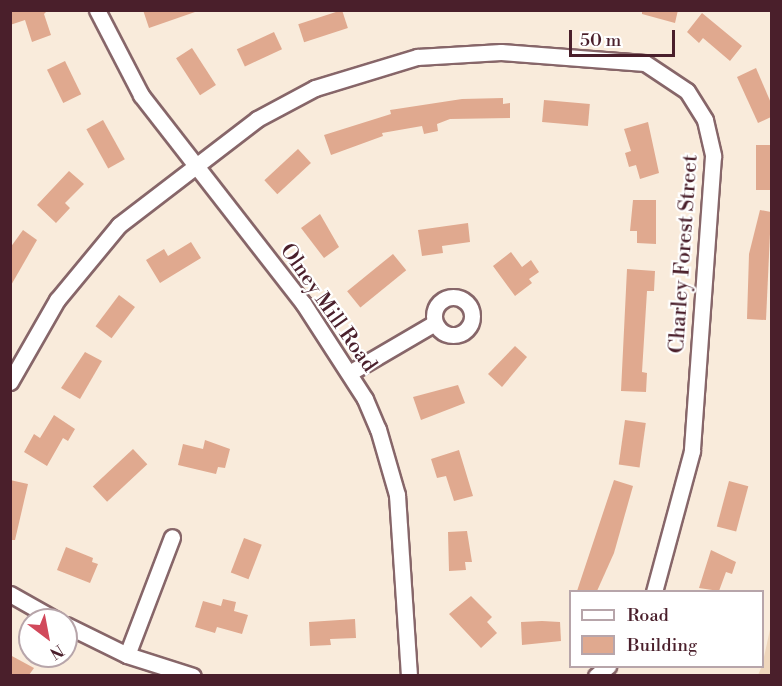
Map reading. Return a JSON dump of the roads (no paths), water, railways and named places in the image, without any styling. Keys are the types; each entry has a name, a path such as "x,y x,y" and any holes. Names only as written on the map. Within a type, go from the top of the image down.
{"street":[{"name":"Olney Mill Road","path":"97,10 141,95 303,303 351,372 378,429 397,495 409,675"},
{"name":"Charley Forest Street","path":"10,382 78,270 119,225 257,119 315,88 417,57 501,52 631,60 657,68 677,82 705,120 712,156 692,451 654,590"},
{"path":"351,372 435,323"},
{"path":"127,655 172,537"},
{"path":"10,594 35,608"},
{"path":"78,631 127,655 193,675"}]}
